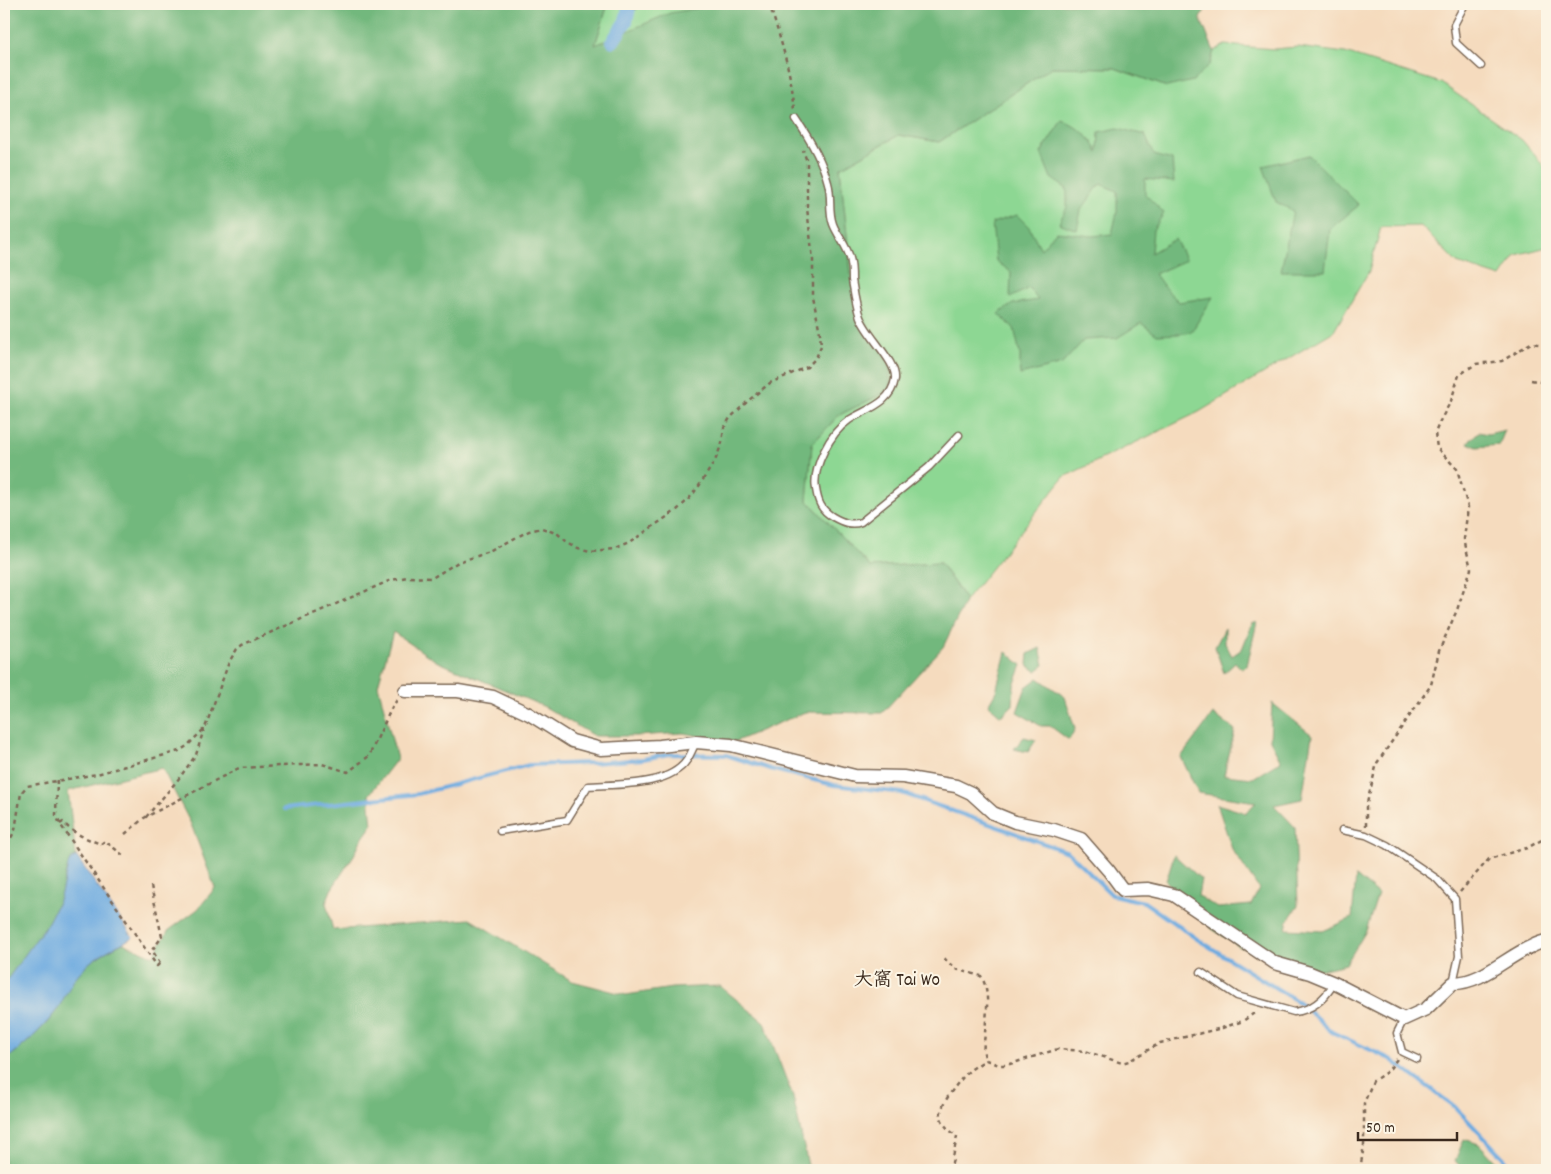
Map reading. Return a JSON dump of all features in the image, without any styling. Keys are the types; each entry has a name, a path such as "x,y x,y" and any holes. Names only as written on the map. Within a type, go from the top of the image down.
{"street":[{"path":"405,691 458,691 493,697 529,714 572,741 601,749 696,742 731,745 855,776 903,777 956,786 971,793 992,812 1007,819 1054,830 1081,839 1109,870 1123,890 1148,889 1174,895 1275,963 1310,973 1334,983 1404,1019 1426,1009 1453,983 1464,983 1481,976 1514,955 1547,941"}],"lane":[{"path":"1465,4 1454,25 1456,43 1481,66"},
{"path":"796,118 812,143 828,183 832,222 850,257 853,289 860,316 871,337 888,358 895,376 887,396 875,407 844,424 821,458 816,469 815,481 821,507 828,514 844,522 856,524 861,522 929,467 959,435"},
{"path":"500,831 567,820 588,786 651,781 672,773 686,761 696,742"},
{"path":"1342,830 1366,835 1387,845 1437,880 1456,899 1459,956 1453,983"},
{"path":"1201,972 1237,996 1294,1012 1303,1012 1316,1005 1328,993 1334,983"},
{"path":"1404,1019 1397,1033 1402,1052 1417,1059"}],"path":[{"path":"769,4 784,45 793,87 796,118"},
{"path":"125,834 144,818 177,781 196,755 229,662 233,654 242,645 392,580 407,577 432,578 458,562 490,552 529,531 542,528 549,530 572,545 590,551 615,549 629,543 677,510 688,500 715,461 722,443 724,428 730,418 770,382 807,367 816,358 821,346 813,297 813,260 806,208 807,162 802,148"},
{"path":"1366,835 1366,807 1377,764 1431,685 1439,651 1457,610 1470,569 1464,539 1468,507 1457,469 1437,448 1436,433 1438,427 1451,401 1460,375 1476,364 1502,361 1531,343 1547,345"},
{"path":"1531,380 1547,383"},
{"path":"144,818 239,768 322,764 348,772 368,756 392,707 405,691"},
{"path":"4,852 15,830 21,793 27,786 97,774 179,750 187,746 205,728"},
{"path":"57,780 56,815 60,824 157,966 160,963 152,950 162,937 151,886"},
{"path":"60,824 63,822 69,829 95,842 101,844 105,841 124,856"},
{"path":"1456,899 1466,883 1489,859 1527,848 1547,837"},
{"path":"944,958 955,969 981,976 984,980 988,993 982,1050 986,1060 998,1065 1007,1065 1058,1049 1085,1051 1122,1063 1130,1061 1160,1043 1243,1021 1266,1004"},
{"path":"1360,1170 1364,1145 1364,1103 1373,1081 1390,1067 1398,1057"},
{"path":"947,1170 952,1163 957,1136 947,1128 940,1116 942,1108 954,1088 969,1071 986,1060"}],"green space":[{"path":"4,4 608,4 595,45 670,13 723,4 1209,4 1200,18 1214,51 1210,64 1193,81 1167,87 1115,68 1052,67 939,142 899,135 840,168 851,274 857,309 890,360 890,390 839,415 812,444 807,500 870,567 940,563 966,600 943,647 882,713 805,712 734,742 683,733 594,736 545,707 436,661 393,632 378,685 397,759 369,795 372,825 331,890 326,903 333,930 470,919 572,981 626,995 672,988 720,986 764,1022 793,1097 809,1170 4,1170 4,1061 28,1042 45,1025 57,1010 73,979 89,963 123,943 153,956 168,931 198,909 215,888 191,824 162,768 68,791 76,856 69,863 60,898 43,932 4,984"},
{"path":"608,4 723,4 595,45"},
{"path":"1225,45 1274,49 1298,47 1345,53 1441,83 1522,140 1547,170 1547,247 1516,255 1501,277 1457,263 1421,226 1381,227 1369,271 1334,331 1199,412 1064,477 966,600 940,563 870,567 807,500 812,444 839,415 890,390 857,309 851,274 840,168 899,135 939,142 1052,67 1115,68 1167,87 1210,64 1214,51"},
{"path":"1062,120 1088,137 1098,153 1099,132 1118,128 1145,135 1154,155 1172,160 1174,182 1145,179 1145,194 1164,213 1153,230 1151,253 1175,239 1186,260 1155,274 1165,288 1179,302 1213,297 1192,331 1179,334 1157,335 1141,323 1117,338 1084,340 1062,364 1020,375 1020,354 1014,328 998,314 1013,304 1038,300 1029,288 1010,298 1011,272 996,261 992,223 1017,215 1029,227 1041,249 1056,232 1092,236 1112,234 1117,212 1117,191 1100,184 1081,210 1077,230 1059,223 1067,207 1067,189 1051,178 1041,153"},
{"path":"1309,155 1359,205 1330,229 1325,271 1281,271 1293,211 1276,202 1263,166"},
{"path":"1505,430 1499,445 1477,447 1468,443 1478,432 1488,434"},
{"path":"1257,622 1247,666 1241,668 1235,663 1224,673 1215,647 1225,628 1225,643 1232,656 1242,649 1252,624"},
{"path":"1040,648 1044,665 1036,671 1027,665 1028,654"},
{"path":"1006,652 1022,665 1014,686 1013,705 1001,716 988,705 996,691"},
{"path":"1038,678 1065,697 1075,729 1069,740 1050,726 1041,726 1017,712 1026,687"},
{"path":"1272,703 1312,735 1302,799 1274,805 1295,827 1298,906 1288,920 1286,929 1323,931 1352,918 1356,876 1378,894 1366,931 1346,964 1320,970 1240,947 1212,929 1166,881 1174,855 1201,879 1198,896 1218,908 1251,905 1259,889 1232,849 1217,804 1246,813 1256,802 1198,793 1181,757 1213,714 1235,730 1224,775 1253,778 1281,761 1270,740"},
{"path":"1024,737 1036,740 1028,752 1014,749"},
{"path":"1464,1139 1479,1144 1495,1161 1491,1170 1464,1170 1455,1161"}],"water":[{"path":"76,856 133,937 103,953 87,965 77,975 57,1010 45,1024 4,1061 4,984 47,924 59,900 69,862"}],"waterway":[{"path":"613,41 626,21 630,4"},
{"path":"284,809 418,794 529,765 593,763 643,759 669,754 726,755 770,769 834,785 902,793 1068,852 1112,895 1144,902 1197,939 1300,1003 1332,1032 1390,1059 1454,1106 1515,1170"}],"district":[{"name":"大窩 Tai Wo","path":"897,981"}]}
